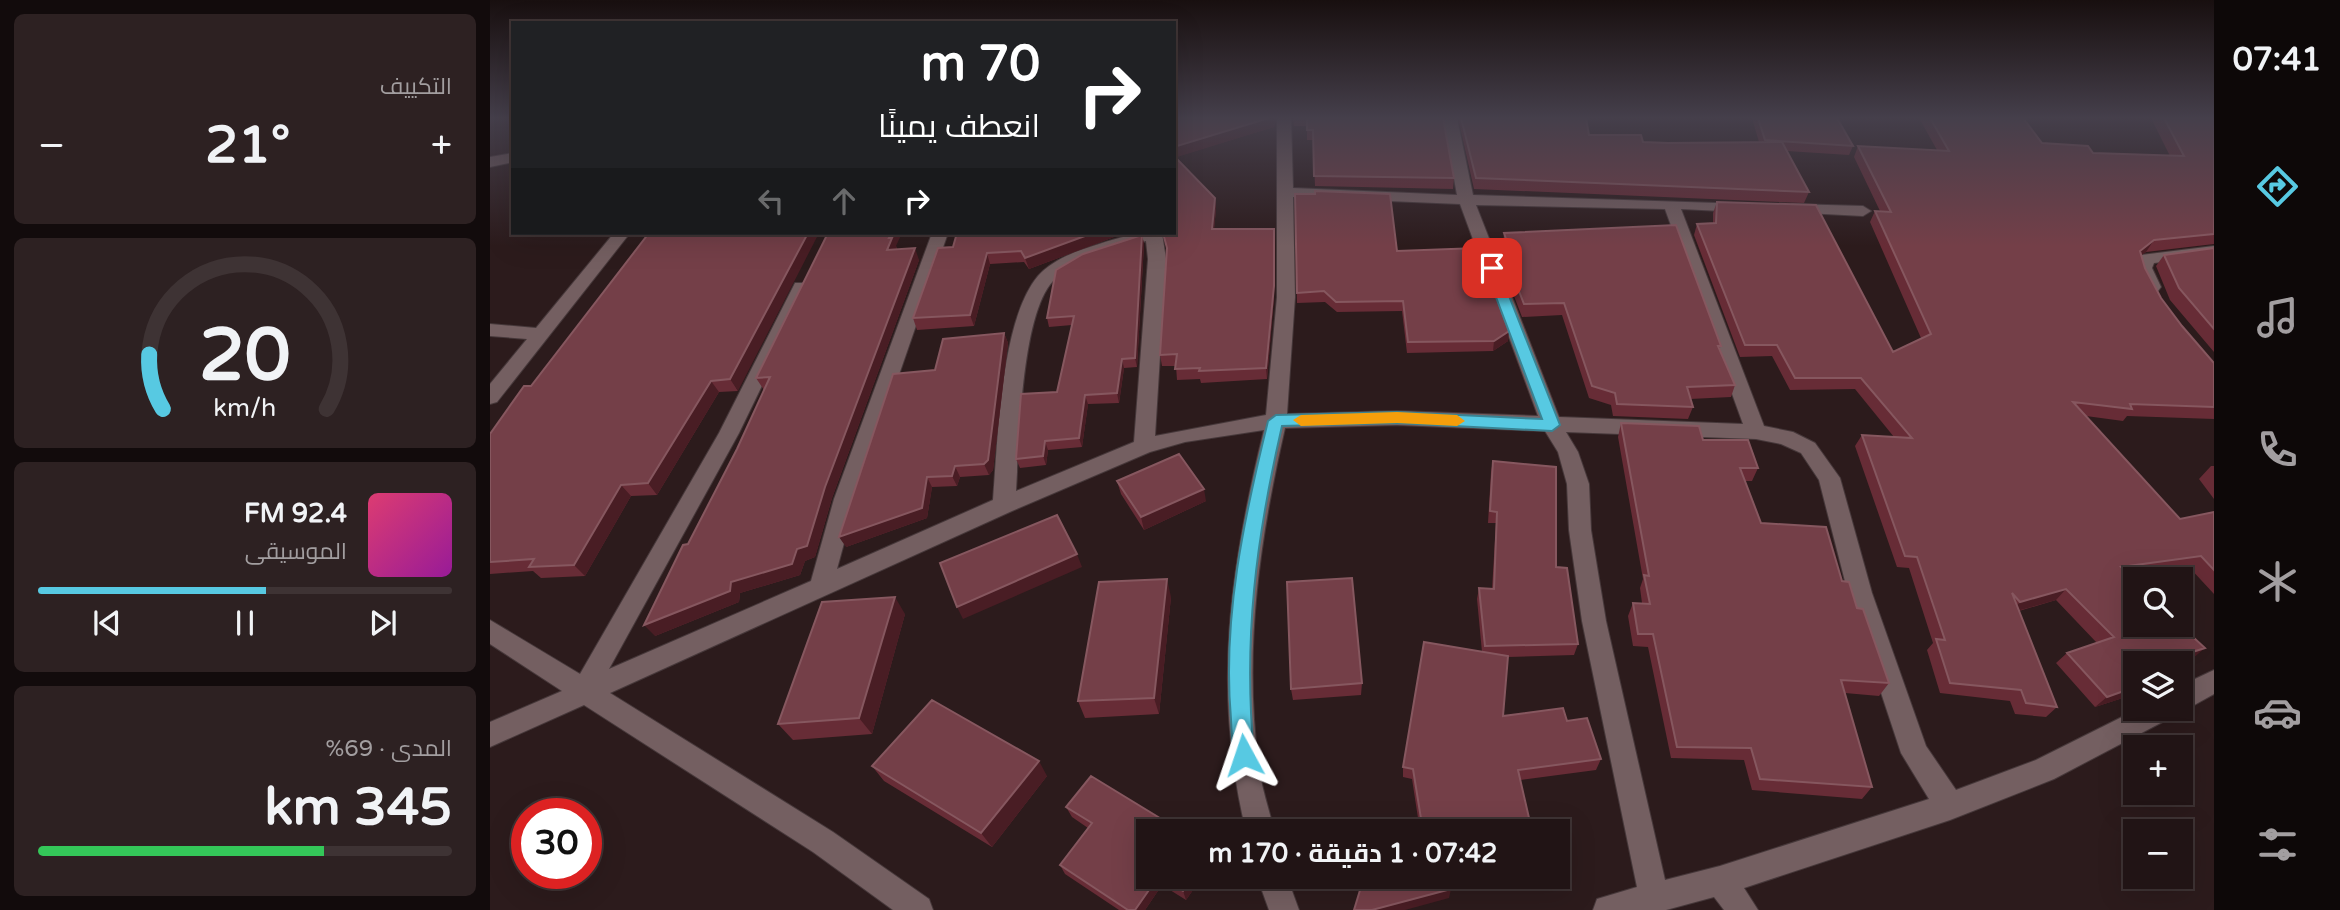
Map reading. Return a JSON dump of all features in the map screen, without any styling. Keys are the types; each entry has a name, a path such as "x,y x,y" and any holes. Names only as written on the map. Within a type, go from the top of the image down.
{"street":[{"path":"1257,819 1246,776 1238,690 1244,588 1254,514 1276,421 1286,297 1286,160"},
{"path":"1458,160 1466,200 1552,425 1568,452 1578,484 1580,530 1594,621 1654,898"},
{"path":"1287,192 1466,200 1753,207"},
{"path":"1671,204 1756,432"},
{"path":"1781,208 1863,211"},
{"path":"490,397 620,235"},
{"path":"821,586 845,499 939,235"},
{"path":"1004,505 1026,318 1037,288 1061,267 1091,253 1147,235"},
{"path":"1144,446 1157,259 1153,235"},
{"path":"2162,303 2143,268 2147,259 2214,251"},
{"path":"584,691 729,433 809,272"},
{"path":"490,330 540,334"},
{"path":"490,735 1004,505 1144,446 1185,435 1276,421 1397,418 1756,432 1786,437 1808,448 1829,478 1860,593 1915,753 1950,806"},
{"path":"490,631 823,842 918,910"},
{"path":"2193,693 2214,681"},
{"path":"1608,910 1720,881 1950,806 2044,770 2140,721"},
{"path":"1720,881 1743,910"},
{"path":"1276,889 1284,910"}],"building":[{"path":"1176,160 1215,198 1212,229 1274,229 1274,286 1266,368 1199,371 1200,368 1175,369 1177,354 1160,355 1167,248 1164,235 1176,235"},
{"path":"1314,160 1451,160 1454,178 1314,176"},
{"path":"1472,160 1792,160 1809,192 1476,178"},
{"path":"1865,160 2214,160 2214,234 2154,240 2140,251 2145,268 2161,298 2214,363 2214,407 2130,404 2132,409 2073,402 2180,519 2214,512 2214,570 2201,556 2121,567 2123,637 2193,637 2205,648 2193,652 2123,651 2123,691 2107,697 2067,653 2114,637 2066,589 2020,602 2012,593 2057,707 2026,703 2021,690 1950,683 1936,639 1945,640 1917,557 1905,556 1862,435 1912,438 1861,378 1795,378 1777,345 1745,345 1697,224 1716,223 1717,202 1816,205 1893,352 1931,334 1875,211 1891,212"},
{"path":"1315,191 1390,194 1397,251 1478,248 1509,331 1494,341 1408,342 1403,301 1336,302 1324,291 1297,293 1295,194 1315,194"},
{"path":"1676,225 1721,346 1718,346 1735,385 1687,387 1693,407 1617,404 1615,393 1592,386 1564,303 1524,304 1501,245 1508,245 1504,233"},
{"path":"647,235 807,235 730,379 711,381 648,483 621,485 574,565 529,567 534,559 490,562 490,434 524,386 531,386"},
{"path":"827,235 891,235 887,250 915,248 825,487 807,546 797,549 792,564 731,582 730,591 644,625 683,545 688,544 737,449 770,377 756,378"},
{"path":"956,235 1088,235 1025,258 1021,251 987,253 970,315 913,318 938,248 953,247"},
{"path":"1142,235 1135,358 1122,359 1117,393 1085,395 1079,438 1045,441 1043,456 1016,459 1021,394 1057,392 1074,316 1047,318 1056,270 1083,254"},
{"path":"2214,248 2214,329 2179,288 2164,255"},
{"path":"1004,333 988,460 984,464 955,466 952,476 927,477 922,508 839,537 893,374 935,370 943,339"},
{"path":"1621,423 1699,426 1703,440 1748,440 1758,468 1740,468 1761,523 1826,527 1842,581 1849,582 1857,608 1863,609 1889,683 1841,680 1872,787 1760,779 1751,748 1677,747 1653,634 1638,634 1633,603 1650,604 1644,575 1649,576"},
{"path":"1179,454 1204,489 1141,517 1117,481"},
{"path":"1493,461 1556,467 1556,567 1567,568 1578,644 1485,646 1479,588 1494,589 1497,512 1490,511"},
{"path":"1057,515 1077,554 957,607 940,563"},
{"path":"1352,578 1362,683 1291,689 1287,582"},
{"path":"1167,579 1154,698 1078,701 1099,582"},
{"path":"895,597 859,718 778,724 822,602"},
{"path":"1424,642 1508,656 1503,716 1563,708 1567,721 1587,718 1601,759 1518,770 1529,819 1421,819 1413,769 1403,767"},
{"path":"932,700 1039,761 981,833 872,766"},
{"path":"1091,776 1161,819 1136,819 1136,889 1150,889 1135,910 1128,910 1060,865 1092,823 1066,807"},
{"path":"1360,889 1451,889 1372,910 1354,910"}],"slow traffic":[{"path":"1301,420 1397,418 1457,421"}],"route":[{"path":"1244,755 1238,690 1244,588 1254,514 1276,421 1397,418 1552,425 1516,337 1492,268"}]}
